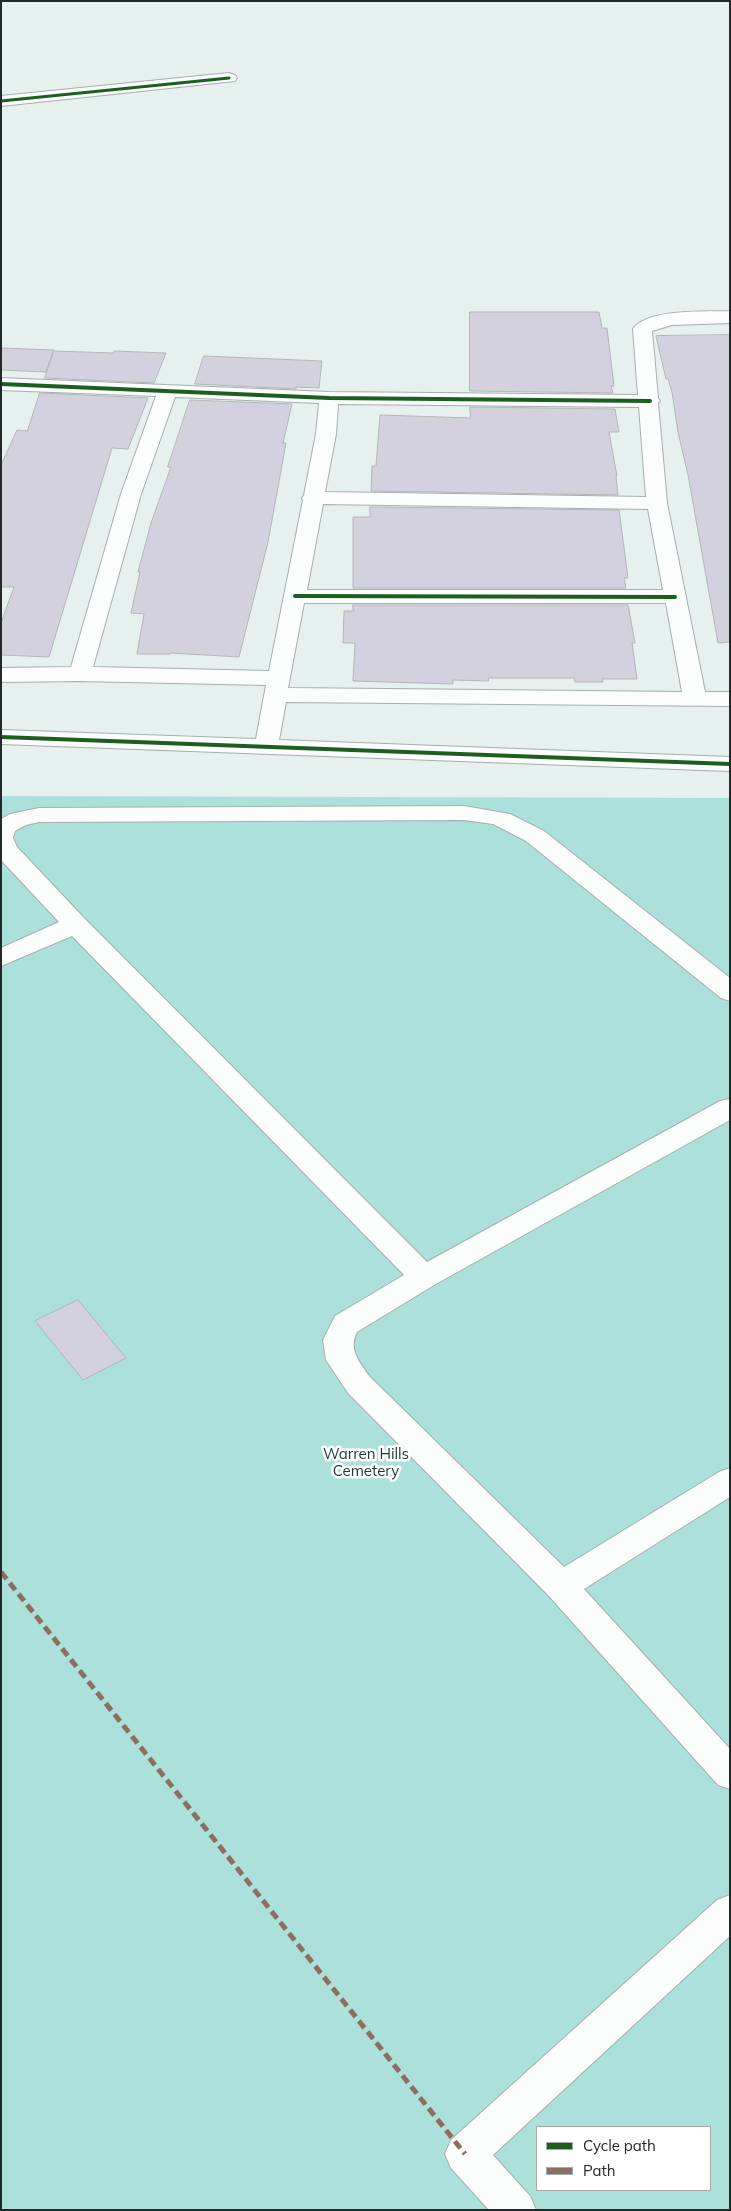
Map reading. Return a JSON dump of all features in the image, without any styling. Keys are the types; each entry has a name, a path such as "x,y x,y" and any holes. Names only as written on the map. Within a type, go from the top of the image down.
{"street":[{"path":"1,101 229,78"},
{"path":"695,698 658,503 642,329 649,324 660,321 730,317"},
{"path":"1,384 329,398 650,401"},
{"path":"80,674 131,494 168,390"},
{"path":"266,746 312,498 326,434 329,398"},
{"path":"312,498 658,503"},
{"path":"295,596 675,597"},
{"path":"1,675 80,674 278,686 730,699"},
{"path":"1,736 730,764"},
{"path":"424,1277 75,924 6,850 1,838 4,827 19,819 39,815 492,815 513,822 535,836 730,992"},
{"path":"1,958 75,924"},
{"path":"730,1108 424,1277 346,1324 338,1340 341,1360 359,1385 561,1586 730,1774"},
{"path":"561,1586 730,1481"},
{"path":"516,2210 465,2154 730,1912"}],"green space":[{"name":"Warren Hills Cemetery","path":"1,796 730,798 730,2210 1,2210"}],"building":[{"path":"470,312 599,312 602,328 607,328 614,386 611,386 613,393 470,391"},
{"path":"730,335 730,642 718,643 672,392 668,379 666,379 656,336"},
{"path":"1,348 54,350 46,372 1,370"},
{"path":"54,351 166,353 154,383 45,378"},
{"path":"204,356 322,361 319,388 296,387 296,389 195,384"},
{"path":"40,393 148,398 128,449 112,448 49,657 1,655 1,623 14,587 1,587 1,465 17,430 27,431"},
{"path":"190,400 292,404 283,443 286,443 268,542 239,657 171,653 137,654 144,614 131,613 140,572 138,572 151,523 171,467 168,467"},
{"path":"470,407 615,409 619,432 609,432 617,476 618,495 371,491 372,466 376,466 380,415 470,418"},
{"path":"370,507 619,510 628,578 624,578 626,588 353,588 353,517 370,517"},
{"path":"353,605 628,605 635,643 632,643 637,679 602,679 603,682 575,682 574,678 488,678 489,681 453,680 453,684 353,681 355,643 343,643 344,611 353,611"},
{"path":"78,1300 126,1358 83,1380 35,1321"}],"marked path":[{"path":"1,1572 465,2154"}],"cycle path":[{"path":"1,101 229,78"},
{"path":"1,384 329,398 650,401"},
{"path":"295,596 675,597"},
{"path":"1,737 730,764"}]}
